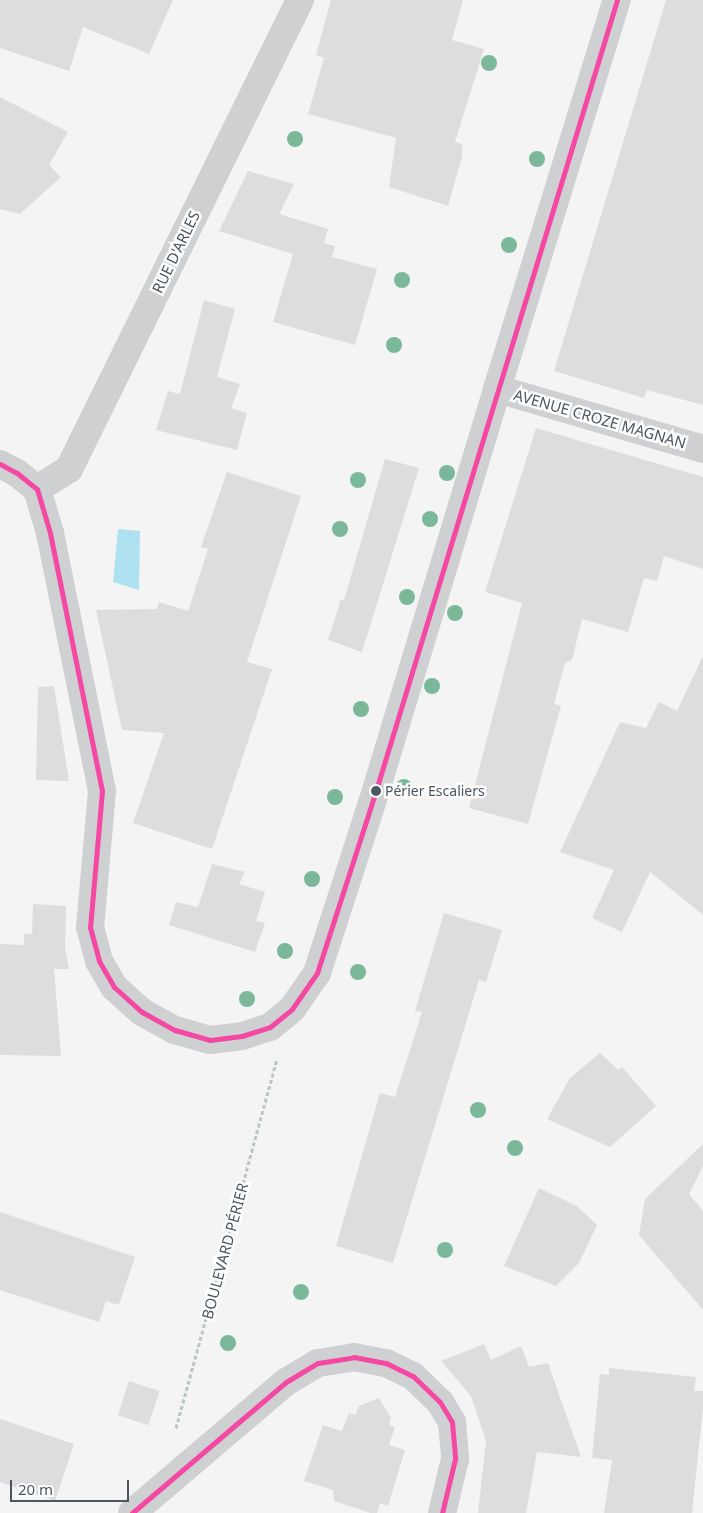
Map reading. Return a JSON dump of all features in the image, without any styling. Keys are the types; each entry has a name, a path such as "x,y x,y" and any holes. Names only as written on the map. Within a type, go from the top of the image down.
{"street":[{"name":"RUE D'ARLES","path":"36,489 69,469 300,0"},
{"path":"0,464 17,473 36,489 50,533 102,791 90,927 99,961 114,987 142,1012 175,1030 210,1040 242,1036 270,1027 292,1009 317,973 377,787 496,389 618,0"},
{"name":"AVENUE CROZE MAGNAN","path":"496,389 703,449"},
{"path":"132,1513 286,1382 318,1363 354,1357 386,1363 413,1376 440,1402 452,1422 455,1459 442,1513"}],"path":[{"name":"BOULEVARD PÉRIER","path":"174,1436 292,1009"}],"water":[{"path":"118,529 140,531 139,590 113,582"}],"building":[{"path":"0,0 173,0 149,54 83,27 69,71 0,48"},
{"path":"331,0 463,0 452,40 484,49 455,142 462,144 462,157 448,206 389,187 396,138 308,114 324,58 316,55"},
{"path":"666,0 703,0 703,405 647,390 644,398 554,371"},
{"path":"0,97 68,132 49,165 61,177 20,214 0,209"},
{"path":"248,171 294,184 279,214 328,229 324,243 335,246 332,257 377,269 355,345 273,322 293,254 219,231"},
{"path":"204,300 235,309 217,377 240,384 231,408 247,413 237,450 156,430 168,391 180,394"},
{"path":"536,428 703,477 703,569 664,556 657,581 644,578 628,632 582,619 572,660 565,663 554,704 561,706 528,824 469,808 522,603 485,592"},
{"path":"385,459 419,468 362,652 328,640 341,599 344,600"},
{"path":"227,472 301,496 247,662 272,669 212,849 133,823 164,733 122,730 96,610 157,609 159,602 188,611 208,549 201,547"},
{"path":"703,656 703,915 650,872 622,932 592,918 614,870 560,852 620,722 646,728 659,702 677,711"},
{"path":"54,686 69,781 36,780 38,687"},
{"path":"212,864 245,872 239,884 265,892 256,921 265,923 255,952 169,925 176,902 198,907"},
{"path":"33,904 66,906 65,947 69,969 54,969 61,1056 0,1055 0,944 24,945 24,934 32,934"},
{"path":"444,913 502,930 486,982 479,980 393,1263 336,1246 380,1093 395,1097 422,1012 415,1011"},
{"path":"600,1053 618,1070 622,1067 656,1106 610,1147 547,1119 570,1078"},
{"path":"703,1144 703,1166 689,1194 703,1211 703,1310 639,1235 645,1199"},
{"path":"539,1188 577,1206 597,1225 579,1263 556,1286 504,1266"},
{"path":"0,1212 135,1257 119,1305 106,1301 99,1322 0,1290"},
{"path":"484,1344 491,1360 521,1346 529,1367 548,1363 581,1457 537,1452 526,1513 478,1513 486,1441 471,1396 441,1361"},
{"path":"609,1368 696,1377 694,1391 703,1391 703,1407 692,1513 604,1513 612,1460 592,1458 600,1374 609,1375"},
{"path":"129,1381 159,1391 148,1425 118,1415"},
{"path":"379,1398 391,1418 389,1425 395,1427 389,1445 405,1450 388,1506 380,1503 377,1513 370,1513 334,1501 333,1490 304,1481 323,1425 342,1431 349,1413 355,1415 359,1406"},
{"path":"0,1419 74,1444 55,1501 0,1482"}],"transit line":[{"path":"0,464 17,473 37,489 50,533 102,791 90,927 99,961 114,987 142,1012 175,1030 210,1040 242,1036 270,1027 292,1009 317,973 377,787 617,0"},
{"path":"132,1513 286,1382 318,1363 354,1357 386,1363 413,1376 440,1402 452,1422 455,1459 442,1513"}],"place":[{"name":"Périer Escaliers","path":"376,791"}]}
